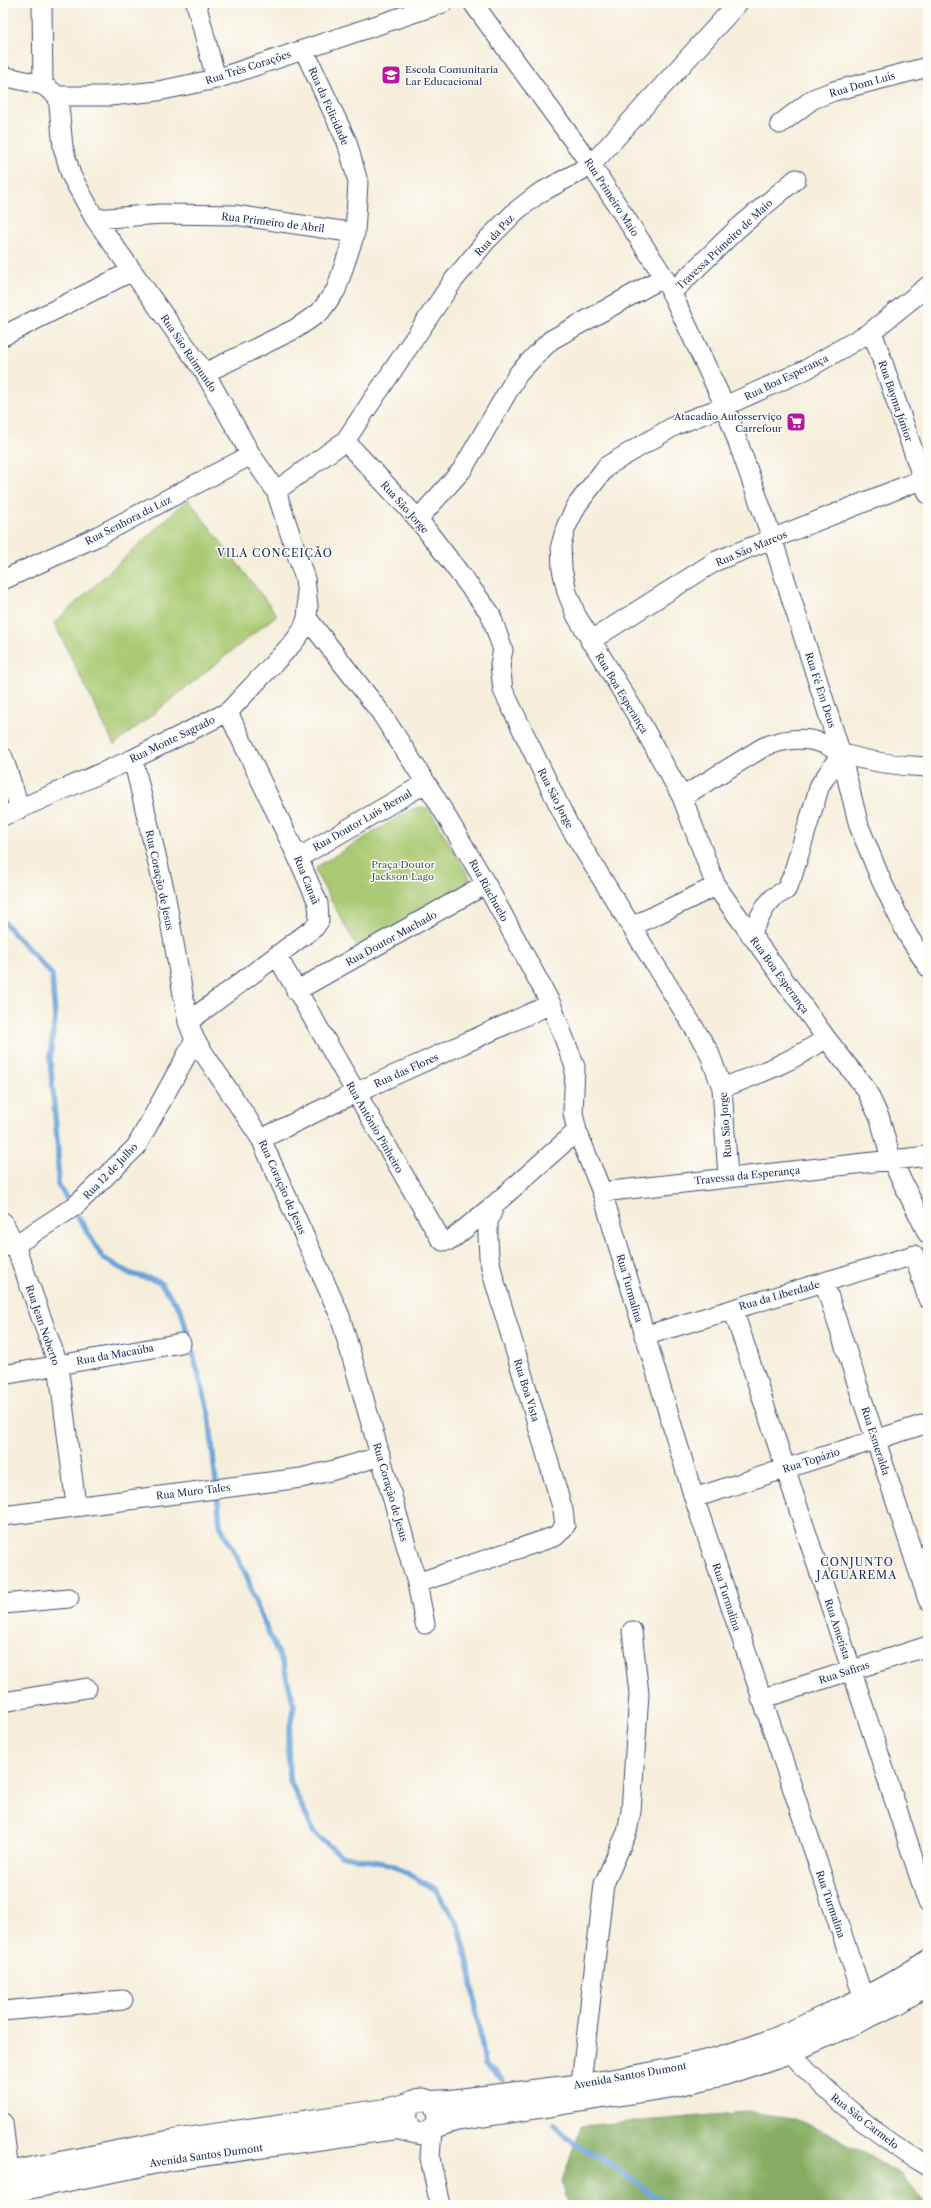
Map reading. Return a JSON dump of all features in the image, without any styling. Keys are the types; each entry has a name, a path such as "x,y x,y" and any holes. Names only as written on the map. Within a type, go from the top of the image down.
{"main road":[{"name":"Avenida Santos Dumont","path":"6,2173 173,2141 386,2110 409,2104 419,2099 430,2102 450,2101 658,2072 767,2042 864,1999 904,1977 928,1961"},
{"path":"898,2003 928,1973"},
{"name":"Avenida Santos Dumont","path":"3,2193 173,2158 396,2128 423,2130 455,2120 667,2087 724,2074 790,2052 898,2003 928,1983"},
{"path":"790,2052 789,2046 792,2040 840,2017 864,1999"},
{"path":"409,2104 404,2117 423,2130 438,2121 437,2110 430,2102"}],"street":[{"name":"Rua São Raimundo","path":"42,3 50,90 71,175 95,219 205,374 251,455 276,491 305,579 308,606 307,618"},
{"path":"196,3 216,80"},
{"name":"Rua Três Corações","path":"3,76 50,90 110,96 158,91 216,80 443,3"},
{"name":"Rua Primeiro Maio","path":"473,3 591,165 667,285 726,406"},
{"name":"Rua da Paz","path":"276,491 345,441 453,281 486,242 516,211 538,194 591,165 738,3"},
{"name":"Rua da Felicidade","path":"205,374 295,329 320,312 336,290 355,233 358,182 347,142 304,50"},
{"name":"Rua Dom Luís","path":"780,124 813,99 834,90 928,67"},
{"name":"Travessa Primeiro de Maio","path":"418,519 462,470 518,374 551,340 667,285 796,179"},
{"name":"Rua Primeiro de Abril","path":"95,219 161,214 235,215 355,233"},
{"path":"3,336 132,271"},
{"name":"Rua Boa Esperança","path":"928,286 872,331 807,369 726,406 676,425 607,466 577,505 566,527 561,545 562,569 567,592 576,615 682,797 716,886 826,1038 866,1089 880,1119 892,1159 928,1234"},
{"name":"Rua Bayma Júnior","path":"872,331 926,487"},
{"name":"Rua Fé Em Deus","path":"726,406 772,538 841,754 860,826 881,880 907,934 928,967"},
{"name":"Rua São Jorge","path":"345,441 418,519 490,613 503,650 500,664 503,690 568,824 633,926 709,1052 722,1088 728,1178"},
{"name":"Rua Senhora da Luz","path":"3,580 96,537 251,455"},
{"name":"Rua São Marcos","path":"590,641 716,561 772,538 926,487"},
{"name":"Rua Monte Sagrado","path":"12,813 133,759 228,712 293,643 302,631 307,618"},
{"name":"Rua Riachuelo","path":"307,618 381,713 426,783 486,884 551,1004 575,1067 573,1113 577,1131 602,1192"},
{"name":"Rua Canaã","path":"188,1022 315,927 319,921 318,903 228,712"},
{"path":"682,797 762,748 774,742 797,739 814,740 826,744 841,754 908,766 928,767"},
{"path":"750,934 766,906 774,897 786,890 792,877 820,785 841,754"},
{"path":"3,757 12,813"},
{"name":"Rua Coração de Jesus","path":"133,759 164,893 188,1022 195,1040 262,1139 340,1316 417,1583 426,1624"},
{"name":"Rua Doutor Luis Bernal","path":"298,858 426,783"},
{"name":"Rua Doutor Machado","path":"296,991 486,884"},
{"path":"633,926 716,886"},
{"name":"Rua Antônio Pinheiro","path":"277,956 440,1238 443,1241 451,1240 495,1204"},
{"name":"Rua das Flores","path":"262,1139 355,1093 551,1004"},
{"path":"722,1088 776,1067 804,1054 826,1038"},
{"name":"Rua 12 de Julho","path":"9,1246 68,1210 136,1147 195,1040"},
{"name":"Rua Boa Vista","path":"417,1583 556,1536 565,1526 563,1510 488,1258 488,1222 495,1204 577,1131"},
{"path":"892,1159 928,1156"},
{"name":"Travessa da Esperança","path":"602,1192 892,1159"},
{"name":"Rua Turmalina","path":"602,1192 644,1336 694,1498 864,1999"},
{"name":"Rua Jean Noberto","path":"3,1222 9,1246 58,1364 76,1505"},
{"name":"Rua da Liberdade","path":"644,1336 914,1255 928,1299"},
{"name":"Rua Esmeralda","path":"824,1282 928,1600"},
{"name":"Rua Ametista","path":"733,1309 928,1903"},
{"name":"Rua da Macaúba","path":"3,1374 181,1343"},
{"name":"Rua Topázio","path":"694,1498 928,1423"},
{"name":"Rua Muro Tales","path":"3,1516 76,1505 301,1478 381,1456"},
{"path":"3,1604 69,1598"},
{"path":"581,2083 604,1884 627,1832 632,1810 639,1694 632,1631"},
{"name":"Rua Safiras","path":"761,1699 928,1646"},
{"path":"3,1702 87,1688"},
{"path":"3,2011 123,2000"},
{"name":"Rua São Carmelo","path":"790,2052 830,2094 850,2112 892,2144 928,2166"},
{"path":"3,2123 6,2173"},
{"path":"423,2130 440,2205"}],"green space":[{"path":"188,499 277,615 114,745 54,623"},
{"name":"Praça Doutor Jackson Lago","path":"422,807 429,809 470,878 466,889 358,949 315,871 318,866 412,809"},
{"path":"748,2112 793,2118 836,2137 900,2174 928,2205 569,2205 562,2182 581,2126"}],"waterway":[{"path":"3,921 52,975 55,1018 50,1058 58,1151 58,1184 103,1258 131,1274 159,1281 181,1310 209,1413 220,1525 246,1574 258,1609 284,1667 294,1705 288,1739 289,1779 314,1833 340,1855 393,1865 436,1890 459,1926 470,1971 485,2064 503,2080"},
{"path":"555,2124 575,2144 606,2161 667,2205"}],"place":[{"name":"Escola Comunitaria Lar Educacional","path":"391,75"},
{"name":"Atacadão Autosserviço Carrefour","path":"796,422"}],"district":[{"name":"VILA CONCEIÇÃO","path":"275,553"},
{"name":"CONJUNTO JAGUAREMA","path":"857,1568"}]}
